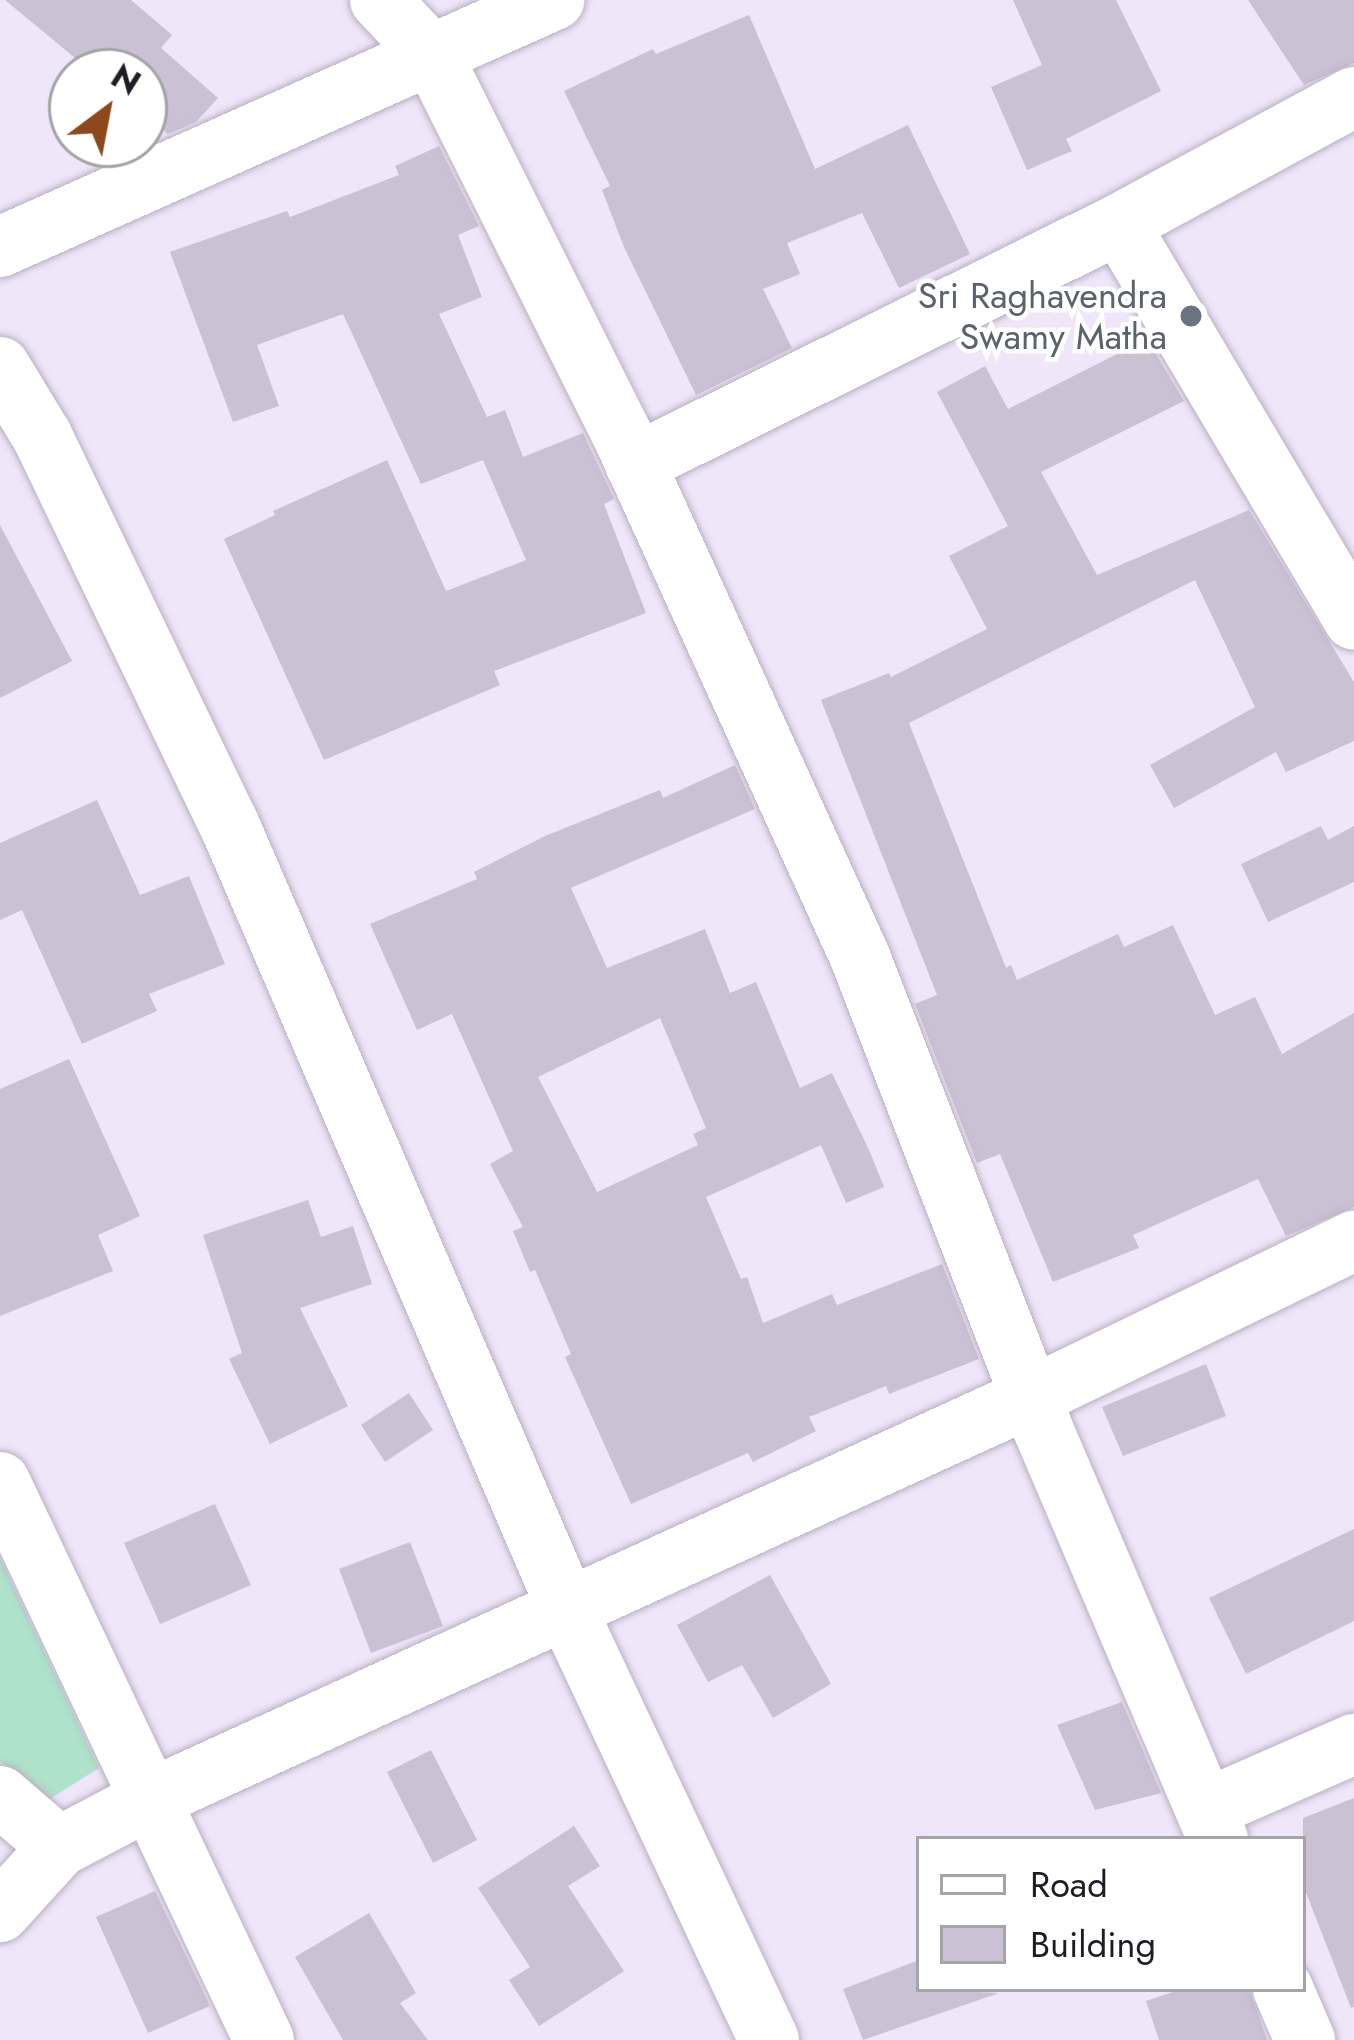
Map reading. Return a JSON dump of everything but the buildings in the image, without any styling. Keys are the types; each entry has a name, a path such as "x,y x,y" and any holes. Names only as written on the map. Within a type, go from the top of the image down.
{"street":[{"path":"380,0 432,55 635,464 860,958 1031,1397 1212,1824 1354,1744"},
{"path":"0,248 554,0"},
{"path":"635,464 1119,224 1354,97"},
{"path":"1119,224 1354,620"},
{"path":"0,367 42,436 229,824 568,1609 769,2040"},
{"path":"0,1912 58,1847 148,1800 1031,1397 1354,1241"},
{"path":"0,1482 264,2040"},
{"path":"0,1796 58,1847"},
{"path":"1284,1992 1305,2040"}],"green space":[{"path":"0,1558 99,1768 45,1802 0,1761"}],"place":[{"name":"Sri Raghavendra Swamy Matha","path":"1191,316"}]}
